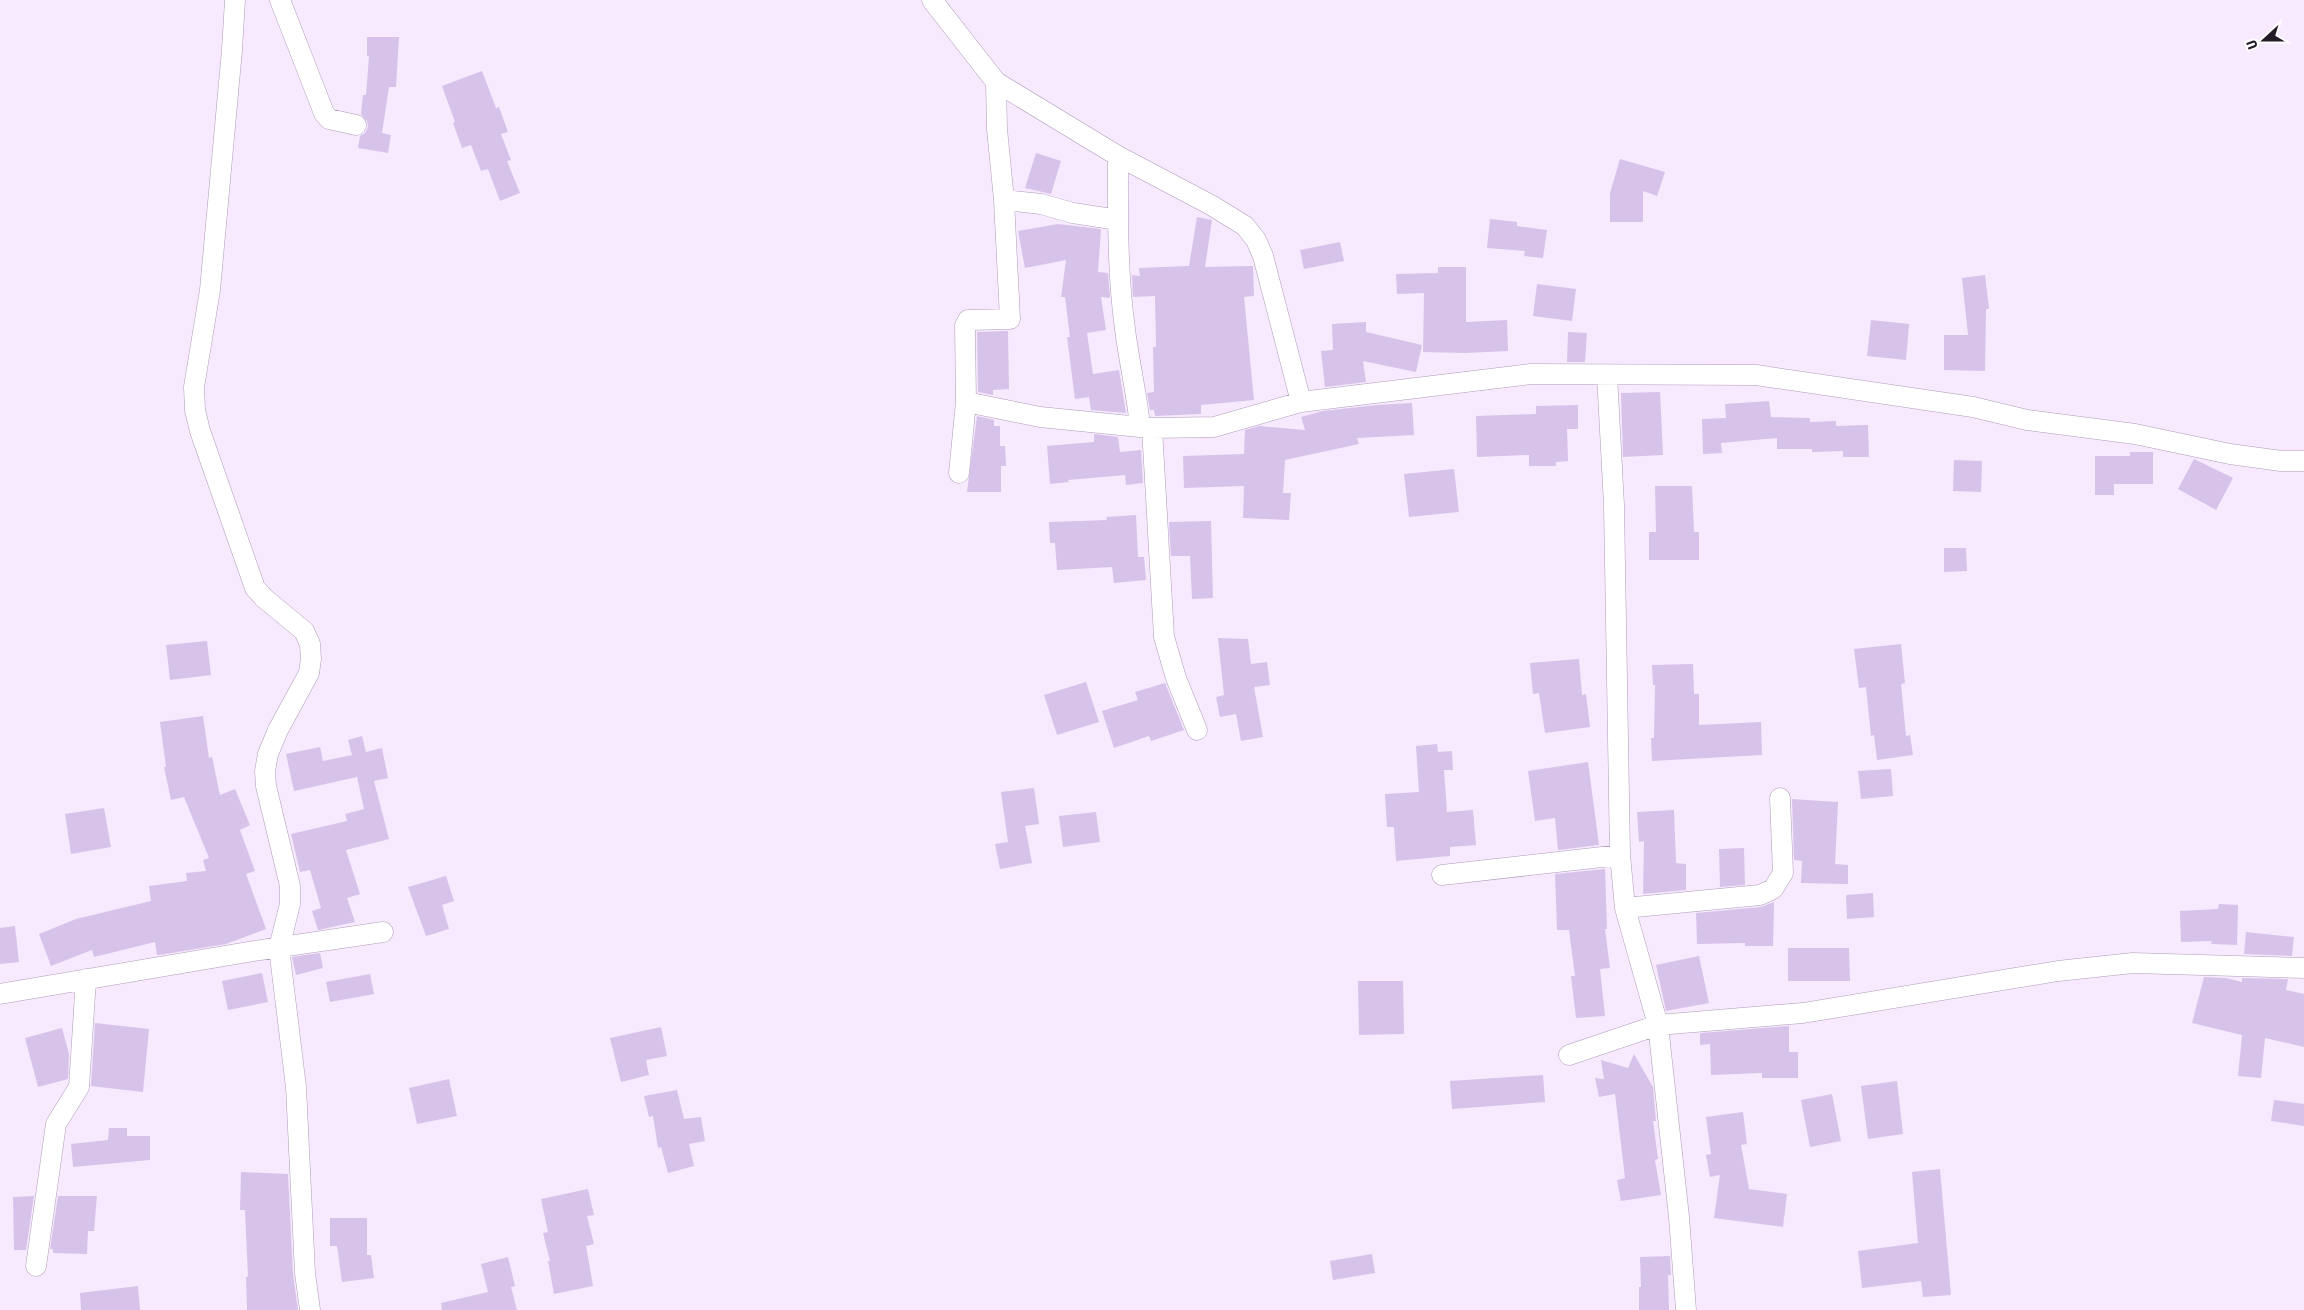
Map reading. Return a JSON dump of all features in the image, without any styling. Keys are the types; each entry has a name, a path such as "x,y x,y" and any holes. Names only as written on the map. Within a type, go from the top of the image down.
{"street":[{"path":"234,0 232,50 210,290 194,387 195,410 200,432 253,582 264,598 304,631 310,644 311,659 309,673 278,730 266,762 266,786 290,886 290,904 279,948 296,1087 305,1273 310,1310"},
{"path":"280,0 324,113 329,119 356,124"},
{"path":"932,0 996,82 1118,156 1211,205 1245,226 1256,240 1263,256 1301,402"},
{"path":"959,474 966,402 965,326 968,320 1010,319 1004,200 997,129 996,82"},
{"path":"1118,156 1118,256 1125,329 1137,396 1146,428 1164,637 1176,678 1197,730"},
{"path":"1004,200 1041,204 1073,213 1118,220"},
{"path":"966,402 1040,418 1146,428 1214,427 1301,402 1531,374 1756,375 1973,408 2028,420 2135,434 2230,454 2281,461 2304,461"},
{"path":"1607,375 1614,505 1620,854 1626,908 1658,1025 1679,1217 1686,1310"},
{"path":"1626,908 1760,895 1773,889 1783,873 1780,798"},
{"path":"1442,875 1620,854"},
{"path":"0,994 383,932"},
{"path":"1569,1055 1658,1025 1803,1013 1929,991 2133,963 2304,968"},
{"path":"36,1266 56,1124 78,1087 86,979"}],"building":[{"path":"367,37 399,37 396,87 389,87 382,133 391,135 388,153 358,148 360,136 365,133 368,127 367,121 361,114 363,95 366,95 369,56 367,56"},
{"path":"482,71 496,108 499,107 508,132 501,134 511,160 507,161 520,193 500,201 488,169 481,171 471,145 462,148 442,86"},
{"path":"1036,153 1061,161 1051,194 1025,188"},
{"path":"1620,159 1665,172 1657,196 1643,191 1643,222 1610,222 1610,193"},
{"path":"1197,217 1212,220 1205,267 1253,266 1254,296 1244,297 1254,400 1201,405 1201,414 1155,416 1154,410 1150,410 1147,393 1154,392 1153,347 1156,347 1155,296 1133,297 1132,275 1140,276 1139,268 1189,266"},
{"path":"1490,219 1517,222 1517,226 1547,230 1543,258 1524,256 1525,251 1487,248"},
{"path":"1058,224 1101,229 1098,272 1108,273 1110,298 1101,297 1106,330 1087,333 1093,374 1119,370 1126,413 1091,410 1089,397 1075,399 1067,337 1070,337 1065,297 1061,297 1066,260 1025,268 1018,231"},
{"path":"1340,242 1344,261 1304,269 1300,250"},
{"path":"1438,267 1466,267 1466,322 1507,320 1508,351 1423,352 1424,293 1397,294 1396,274 1438,273"},
{"path":"1985,275 1989,309 1986,309 1985,371 1944,370 1944,335 1968,335 1962,278"},
{"path":"1537,284 1576,289 1572,321 1533,316"},
{"path":"1871,320 1909,324 1906,360 1867,356"},
{"path":"1366,322 1366,332 1422,345 1416,372 1363,361 1366,382 1325,387 1321,351 1333,350 1332,324"},
{"path":"1008,331 1009,389 993,390 993,395 978,392 977,332"},
{"path":"1568,332 1587,333 1585,362 1567,362"},
{"path":"1660,392 1663,455 1623,457 1621,393"},
{"path":"1769,401 1771,417 1810,418 1810,422 1836,421 1836,426 1868,425 1869,457 1843,457 1843,451 1812,452 1812,449 1777,449 1777,438 1721,443 1722,453 1703,454 1702,419 1726,418 1725,404"},
{"path":"1412,403 1414,435 1357,438 1359,444 1285,460 1283,493 1291,493 1289,520 1243,518 1244,486 1184,488 1183,456 1244,454 1245,430 1259,426 1305,430 1301,417 1323,411"},
{"path":"1578,405 1578,429 1567,429 1568,461 1556,462 1556,466 1529,466 1529,455 1477,457 1476,416 1536,414 1536,406"},
{"path":"977,416 994,420 994,426 1000,426 1000,446 1005,446 1006,466 1001,466 1001,492 967,492"},
{"path":"1094,434 1118,437 1120,452 1141,450 1143,483 1126,485 1125,475 1068,480 1069,482 1050,484 1047,446 1094,442"},
{"path":"2130,452 2153,452 2153,484 2114,484 2114,495 2095,495 2095,456 2130,456"},
{"path":"2194,459 2233,478 2216,510 2178,489"},
{"path":"1954,460 1982,461 1981,492 1953,491"},
{"path":"1454,469 1459,512 1409,517 1404,474"},
{"path":"1655,486 1692,486 1694,532 1699,532 1699,560 1649,560 1649,532 1656,532"},
{"path":"1136,515 1138,557 1144,557 1146,580 1114,583 1112,567 1057,570 1055,543 1050,543 1049,522 1107,520 1106,517"},
{"path":"1211,521 1213,598 1192,599 1190,556 1171,556 1169,522"},
{"path":"1944,548 1966,548 1967,571 1944,572"},
{"path":"1218,638 1248,639 1251,664 1267,662 1270,685 1254,687 1263,737 1241,741 1236,714 1220,717 1216,697 1224,695"},
{"path":"207,641 211,675 170,680 166,645"},
{"path":"1901,644 1905,683 1901,684 1906,736 1910,735 1913,755 1877,760 1874,735 1871,736 1866,687 1859,688 1854,649"},
{"path":"1579,659 1582,695 1586,694 1590,727 1545,733 1539,693 1533,694 1530,663"},
{"path":"1693,664 1694,694 1699,694 1699,725 1761,722 1762,755 1652,761 1651,738 1654,738 1655,685 1653,685 1652,665"},
{"path":"1086,682 1099,722 1057,735 1044,695"},
{"path":"1165,683 1184,730 1151,741 1149,736 1114,748 1102,711 1138,700 1135,692"},
{"path":"203,716 209,758 212,757 220,795 235,789 250,825 240,830 255,871 246,874 266,929 226,944 159,955 157,955 155,942 94,957 92,950 51,966 39,934 76,919 151,901 149,886 187,881 186,873 206,871 203,860 209,858 184,797 171,800 164,767 166,767 160,722"},
{"path":"362,736 366,752 382,748 388,778 374,781 389,839 346,850 360,894 347,898 355,922 318,930 312,911 321,908 310,870 300,872 291,834 347,821 345,814 364,809 357,777 294,791 286,754 320,747 323,761 352,755 348,740"},
{"path":"1437,744 1438,752 1452,751 1453,770 1444,770 1447,812 1473,810 1476,845 1450,847 1450,856 1396,861 1394,827 1387,827 1385,794 1419,792 1416,746"},
{"path":"1588,762 1599,845 1558,850 1555,818 1535,821 1528,771"},
{"path":"1891,769 1893,796 1861,799 1858,771"},
{"path":"1034,788 1039,824 1025,826 1032,863 1000,869 995,844 1008,842 1001,792"},
{"path":"1792,799 1838,802 1835,864 1848,865 1848,884 1801,883 1802,861 1794,860"},
{"path":"104,808 111,847 71,854 65,814"},
{"path":"1674,810 1676,863 1686,864 1686,890 1643,894 1644,841 1639,842 1637,812"},
{"path":"1096,812 1100,842 1063,847 1059,816"},
{"path":"1744,848 1745,885 1720,887 1719,849"},
{"path":"1605,869 1607,929 1605,929 1610,968 1600,969 1605,1016 1576,1018 1571,976 1575,976 1569,930 1557,930 1555,874"},
{"path":"446,876 454,901 442,905 449,929 426,936 408,887"},
{"path":"1873,893 1874,917 1847,919 1846,895"},
{"path":"1774,902 1773,946 1745,946 1745,943 1697,944 1696,913 1761,907"},
{"path":"2219,904 2238,905 2237,945 2211,944 2212,941 2181,942 2180,911 2218,909"},
{"path":"15,926 19,962 0,964 0,928"},
{"path":"2246,932 2294,937 2292,956 2244,954"},
{"path":"1788,948 1849,948 1850,981 1788,981"},
{"path":"320,953 323,968 296,975 292,957"},
{"path":"1699,956 1709,1003 1666,1011 1656,965"},
{"path":"262,973 268,1002 228,1010 222,981"},
{"path":"370,974 374,994 330,1002 326,982"},
{"path":"2204,977 2226,978 2242,982 2242,978 2288,979 2286,990 2304,994 2304,1047 2265,1038 2261,1078 2238,1076 2242,1035 2192,1023"},
{"path":"1358,981 1403,981 1404,1034 1359,1035"},
{"path":"95,1023 149,1029 143,1092 91,1086"},
{"path":"1789,1026 1789,1052 1798,1052 1798,1078 1762,1078 1762,1073 1711,1075 1710,1044 1700,1045 1700,1033"},
{"path":"661,1027 667,1056 646,1060 649,1075 621,1082 610,1038"},
{"path":"62,1028 69,1054 68,1079 38,1087 25,1038"},
{"path":"1634,1054 1653,1087 1656,1121 1653,1121 1658,1159 1655,1160 1661,1195 1621,1201 1617,1180 1625,1178 1615,1094 1599,1097 1595,1078 1604,1079 1601,1060 1628,1068"},
{"path":"1543,1075 1545,1102 1452,1109 1450,1081"},
{"path":"449,1079 457,1116 417,1124 409,1088"},
{"path":"1897,1081 1903,1134 1868,1139 1861,1086"},
{"path":"677,1090 684,1119 701,1117 705,1141 689,1144 694,1166 668,1173 661,1147 658,1148 653,1116 649,1117 644,1096"},
{"path":"1832,1094 1841,1141 1810,1147 1801,1100"},
{"path":"2274,1100 2304,1104 2304,1126 2271,1121"},
{"path":"1743,1112 1747,1144 1741,1145 1749,1189 1787,1194 1783,1227 1714,1218 1720,1175 1710,1177 1706,1155 1711,1154 1706,1117"},
{"path":"109,1128 127,1128 127,1136 150,1136 150,1160 73,1167 71,1144 108,1140"},
{"path":"1940,1169 1951,1295 1923,1297 1921,1281 1862,1288 1858,1251 1918,1243 1912,1172"},
{"path":"241,1172 288,1174 293,1274 298,1310 247,1310 246,1277 248,1277 245,1210 240,1210"},
{"path":"588,1189 594,1215 587,1216 594,1244 586,1246 593,1286 554,1294 548,1261 550,1261 543,1233 548,1232 541,1199"},
{"path":"34,1196 26,1250 14,1250 13,1197"},
{"path":"58,1196 97,1196 94,1231 88,1231 87,1254 53,1253 53,1249 50,1249"},
{"path":"330,1218 367,1218 367,1255 371,1255 374,1278 342,1282 337,1246 330,1246"},
{"path":"1372,1254 1375,1273 1333,1280 1330,1261"},
{"path":"1670,1256 1671,1275 1668,1275 1669,1310 1639,1310 1639,1287 1641,1287 1640,1257"},
{"path":"508,1257 515,1286 511,1287 517,1310 442,1310 441,1303 488,1292 481,1264"},
{"path":"138,1286 140,1310 81,1310 80,1293"}]}
